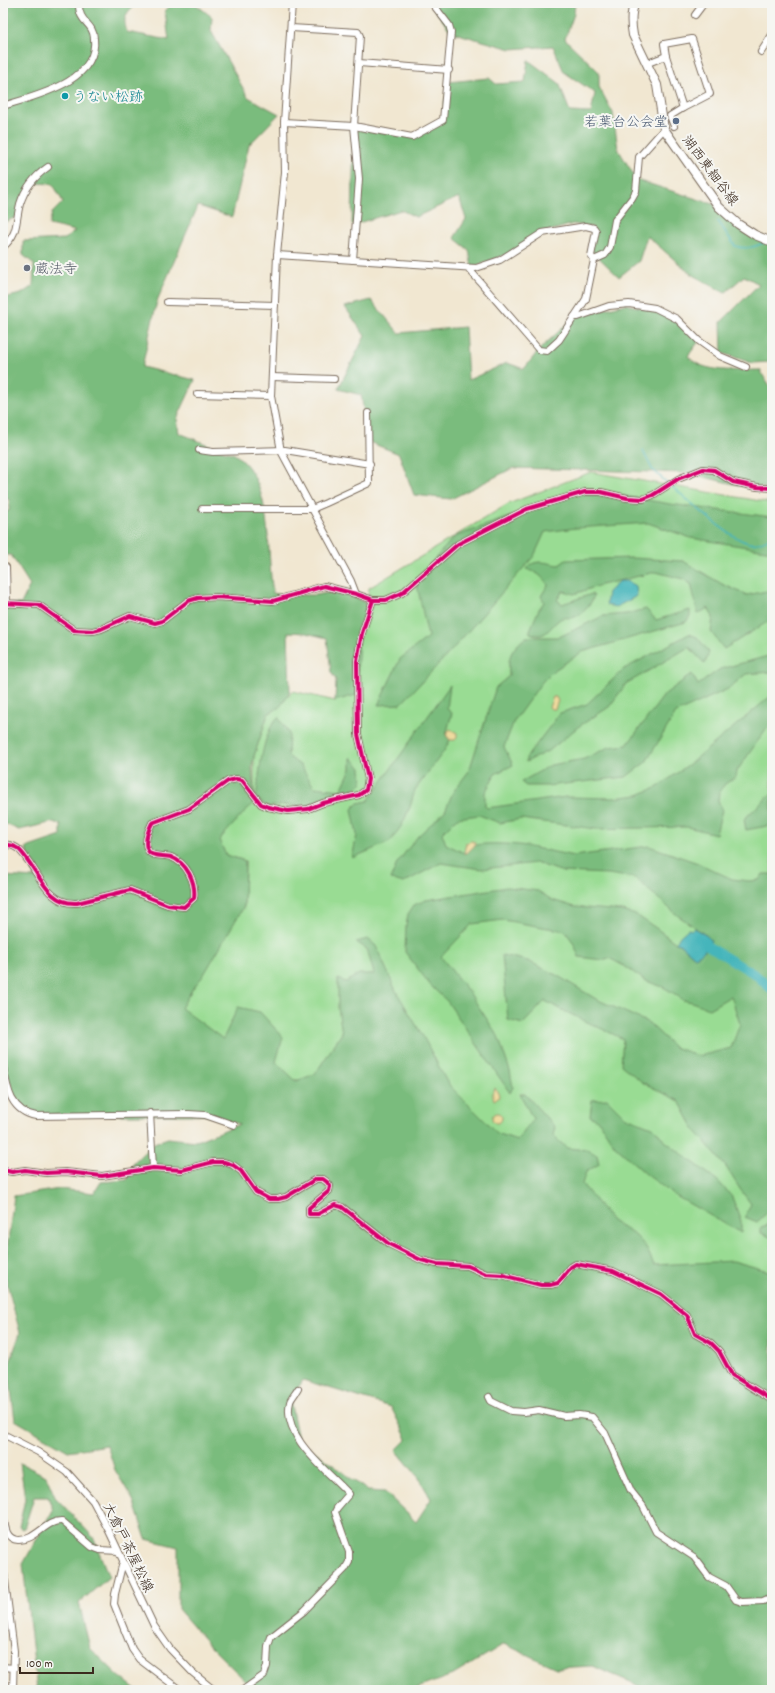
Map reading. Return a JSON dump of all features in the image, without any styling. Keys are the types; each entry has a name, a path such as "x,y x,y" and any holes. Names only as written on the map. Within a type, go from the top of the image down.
{"main road":[{"name":"湖西東細谷線","path":"635,3 631,15 633,35 648,63 657,85 664,129 720,207 738,224 755,235 772,242"}],"street":[{"path":"3,106 56,89 68,82 85,68 94,52 93,31 80,14 79,3"},
{"path":"292,3 284,122 285,172 277,255 271,396 281,451 351,581 356,594"},
{"path":"284,122 354,126 412,137 443,120 449,70 451,28 432,3"},
{"path":"695,15 704,3"},
{"path":"291,28 358,32 360,36 354,126 359,179 353,260"},
{"path":"761,52 772,35"},
{"path":"674,126 670,116 710,94 692,39 664,44 666,56 683,108"},
{"path":"648,63 666,56"},
{"path":"359,63 449,70"},
{"path":"594,260 605,256 610,247 615,220 636,191 639,157 664,129"},
{"path":"3,247 11,241 16,230 20,204 29,186 39,173 48,166"},
{"path":"277,255 468,268 488,265 500,260 523,247 542,233 586,226 594,228 596,231 591,256 594,260 586,299 574,317 547,351 538,350 468,268"},
{"path":"167,302 275,305"},
{"path":"574,317 578,318 609,306 630,304 655,308 676,319 699,341 720,356 746,367"},
{"path":"272,377 334,379"},
{"path":"197,394 271,396"},
{"path":"202,509 312,509 369,483 370,464 368,413"},
{"path":"199,450 213,452 285,450 370,464"},
{"path":"3,568 6,567 5,604 39,605 74,630 93,631 130,616 155,623 162,621 188,602 198,598 217,597 273,601 324,586 373,600 386,600 402,593 458,544 527,509 585,492 601,492 627,498 643,499 653,495 678,479 703,469 714,470 733,482 757,487 772,488"},
{"path":"3,844 16,847 31,864 51,894 62,902 68,904 77,903 130,890 168,905 184,907 194,898 195,891 188,870 181,862 171,857 158,856 150,852 146,846 146,840 148,830 152,823 189,809 228,781 236,779 242,780 261,804 283,810 308,810 323,803 359,795 366,790 368,779 358,734 357,661 362,633 373,600"},
{"path":"3,1066 11,1098 16,1106 27,1114 36,1116 83,1116 150,1113 205,1114 234,1125"},
{"path":"150,1113 153,1168"},
{"path":"3,1170 12,1172 25,1170 46,1173 66,1172 102,1176 153,1168 182,1170 213,1162 224,1162 233,1165 241,1171 256,1192 269,1198 278,1199 286,1197 316,1179 323,1179 328,1182 330,1186 329,1191 309,1208 309,1214 318,1214 335,1205 342,1207 390,1244 420,1260 437,1264 468,1266 486,1274 502,1275 546,1285 558,1283 571,1267 576,1264 613,1271 661,1294 687,1315 695,1334 711,1343 720,1351 732,1375 772,1400"},
{"path":"243,1690 264,1675 267,1666 268,1646 271,1637 304,1611 338,1578 349,1562 349,1552 336,1512 337,1508 349,1494 310,1454 292,1428 289,1415 290,1401 298,1389"},
{"path":"489,1398 491,1401 512,1411 524,1412 539,1410 564,1416 579,1415 592,1417 605,1433 631,1491 643,1506 656,1532 694,1557 709,1577 726,1586 736,1600 742,1602 763,1601 772,1597"},
{"name":"大倉戸茶屋松線","path":"3,1434 38,1452 67,1472 93,1501 154,1626 170,1649 193,1673 214,1690"},
{"path":"3,1513 6,1530 10,1538 16,1540 34,1537 52,1523 62,1521 92,1547 100,1550 118,1551"},
{"path":"123,1562 114,1604 132,1649 139,1659 180,1690"},
{"path":"3,1565 5,1605 14,1668 13,1690"},
{"path":"3,1667 14,1668"}],"green space":[{"path":"3,3 137,3 126,16 125,23 127,32 169,40 165,11 173,3 194,3 212,17 211,31 248,97 279,114 249,145 232,217 198,206 157,301 142,367 195,380 177,419 179,433 236,455 248,467 257,482 263,500 266,519 273,593 281,595 316,595 343,590 367,604 359,636 356,695 335,701 336,680 331,672 327,638 306,633 288,632 290,691 280,707 268,714 254,756 252,766 254,802 219,840 226,855 245,861 244,906 203,976 193,988 181,1008 223,1039 238,1007 260,1012 283,1037 276,1062 296,1081 315,1074 342,1033 338,1008 338,979 346,982 359,974 374,974 367,949 356,942 368,939 376,946 396,991 424,1038 448,1084 497,1133 517,1140 533,1119 520,1094 525,1094 555,1127 553,1136 567,1148 588,1150 597,1155 599,1164 586,1172 582,1184 612,1221 636,1236 646,1247 654,1265 733,1261 772,1272 772,1690 645,1690 633,1683 592,1666 556,1668 504,1644 455,1674 412,1690 255,1690 211,1647 178,1609 178,1547 146,1539 133,1500 115,1470 107,1445 68,1451 15,1420 8,1368 20,1333 4,1272 14,1196 60,1189 94,1193 101,1182 127,1180 134,1162 154,1143 168,1138 196,1141 240,1124 205,1115 32,1115 17,1106 3,1057 3,876 35,878 26,848 61,836 61,825 54,822 19,830 3,823 3,603 21,604 30,585 11,555 3,555 3,512 9,511 9,499 3,498 3,298 21,294 33,286 34,264 23,255 23,241 65,239 75,231 49,225 52,213 63,202 53,184 36,183 21,197 16,217 3,223 3,117 5,116 3,86","holes":["303,1380 391,1407 407,1439 396,1450 419,1478 431,1499 416,1522 385,1492 368,1491 298,1439 290,1401"]},
{"path":"430,3 575,3 574,14 565,39 599,72 599,87 613,113 618,149 637,180 713,204 738,224 772,241 772,364 771,362 752,363 722,353 721,322 759,284 744,276 725,293 691,274 647,236 639,261 619,277 592,251 592,227 573,224 542,233 517,250 472,268 469,250 454,238 466,219 459,197 416,217 401,210 352,225 354,126 410,137 442,119 448,82 489,78 496,84 525,82 528,60 559,83 570,112 591,113 595,93 564,72 553,46 511,49 451,32"},
{"path":"371,300 399,333 465,327 468,380 507,363 524,369 539,350 574,317 625,304 665,313 699,341 688,356 694,362 702,366 721,370 760,370 772,389 772,488 746,487 687,473 513,468 451,499 414,495 399,454 369,442 361,395 338,389 365,336 345,307"},
{"path":"591,472 772,503 772,1292 646,1276 342,1033 323,1080 248,1080 176,1008 244,907 245,861 226,855 217,838 254,802 254,756 268,714 293,691 335,701 340,669 367,604 369,588 508,504"},
{"path":"585,489 670,504 772,517 772,551 691,538 648,523 576,528 545,532 534,556 451,651 401,704 378,705 400,659 428,637 416,580 454,537"},
{"path":"632,558 683,561 722,584 747,595 772,590 772,619 724,649 711,632 713,617 708,608 698,614 691,584 683,579 656,572 601,585 574,594 563,591 557,600 562,604 592,594 594,596 588,607 579,615 571,618 562,618 548,631 541,635 530,633 539,609 544,602 541,596 548,585 539,575 526,569 533,563 545,562 559,565 566,560"},
{"path":"646,609 656,620 690,610 690,616 686,622 582,652 553,671 542,682 514,721 504,747 513,765 495,774 485,793 485,806 487,808 566,797 613,798 638,795 658,787 692,762 772,695 772,725 766,729 737,771 736,777 725,784 719,792 718,800 722,810 716,834 687,827 596,829 521,819 500,823 479,815 457,818 442,833 446,844 464,853 467,853 474,846 485,844 519,845 574,856 649,846 698,863 732,879 749,881 759,880 763,874 772,874 772,1208 757,1222 745,1217 751,1204 726,1167 694,1129 679,1101 642,1082 621,1065 623,1039 545,1001 523,1024 508,1020 502,955 528,961 558,976 596,999 649,1023 674,1047 699,1056 731,1048 740,1024 731,996 709,1009 683,1000 663,987 646,981 609,958 602,960 579,957 573,942 565,931 503,920 472,924 441,957 469,992 498,1036 510,1071 513,1087 510,1093 447,1001 431,986 405,952 408,914 414,905 426,900 507,887 538,891 552,900 575,907 622,911 636,915 681,945 695,957 708,948 707,936 677,915 635,878 608,874 563,872 536,863 482,869 441,863 403,883 391,879 397,863 418,836 445,811 453,792 469,771 496,687 509,676 510,658 516,646 526,637 559,637 603,616 626,614"},
{"path":"689,634 697,637 709,652 705,664 689,647 626,684 609,707 578,727 550,750 526,762 526,758 560,713 587,704 624,669"},
{"path":"772,655 772,672 746,674 728,689 676,713 646,762 626,777 547,786 526,786 521,782 551,765 584,759 609,747 627,745 665,694 692,674 698,685 720,669"},
{"path":"450,685 447,709 452,713 446,735 450,740 444,751 415,790 410,807 402,825 390,842 352,858 357,835 352,809 358,803 368,801"},
{"path":"278,717 289,733 288,756 301,766 314,787 341,790 351,769 351,757 361,768 362,783 352,792 309,806 282,805 268,807 256,798 262,755 268,734"},
{"path":"772,793 772,825 746,830 744,819"},
{"path":"607,1099 624,1116 654,1128 665,1141 718,1181 732,1197 741,1221 741,1233 674,1195 646,1174 615,1146 599,1121 590,1116 592,1100"},
{"path":"772,1224 772,1238 761,1233 761,1227"},
{"path":"20,1463 46,1476 55,1497 93,1537 109,1577 79,1603 90,1648 119,1676 137,1690 37,1690 23,1564 53,1510 48,1497 34,1497 24,1529 19,1527 25,1499"}],"sand":[{"path":"553,697 556,697 558,701 555,709 551,709 549,707"},
{"path":"450,729 457,733 457,738 455,740 450,740 446,735"},
{"path":"471,841 475,842 475,845 467,853 464,853 466,843"},
{"path":"495,1088 498,1091 499,1097 494,1100 492,1093"},
{"path":"495,1113 499,1113 501,1114 501,1122 495,1123 492,1120 492,1116"}],"water":[{"path":"620,581 626,581 636,586 637,596 616,607 606,605 608,592"},
{"path":"694,928 711,940 704,950 695,957 681,945 676,943 680,936 688,929 692,930"}],"waterway":[{"path":"718,221 735,246 743,248 765,242"},
{"path":"643,451 652,469 668,484"},
{"path":"671,486 720,527 740,540 749,543 758,543 772,536"},
{"path":"708,946 756,975 772,990"}],"cycle path":[{"path":"3,603 39,605 74,630 93,631 130,616 155,623 162,621 188,601 198,598 217,597 273,601 324,586 373,600 386,600 402,593 458,544 527,509 585,492 601,492 627,498 643,499 653,495 678,479 703,469 714,470 733,482 757,487 772,488"},
{"path":"3,844 20,850 41,881 53,895 67,902 77,903 130,890 168,905 184,907 194,898 194,886 192,880 186,868 177,860 169,856 150,853 146,846 146,838 152,823 189,809 228,781 236,779 242,780 261,804 288,811 308,809 323,803 359,795 366,790 368,779 358,734 357,661 362,633 373,600"},
{"path":"3,1170 12,1172 25,1170 46,1173 66,1172 102,1176 153,1168 182,1170 213,1162 224,1162 233,1165 241,1171 256,1192 269,1199 286,1197 316,1179 323,1179 330,1186 329,1191 309,1208 309,1214 318,1214 335,1205 342,1207 389,1244 421,1260 437,1264 468,1266 486,1274 502,1275 541,1285 558,1283 571,1267 576,1264 613,1271 661,1294 687,1315 695,1334 711,1343 719,1351 732,1375 772,1400"}],"place":[{"name":"うない松跡","path":"65,96"},
{"name":"若葉台公会堂","path":"676,121"},
{"name":"蔵法寺","path":"27,268"}]}
